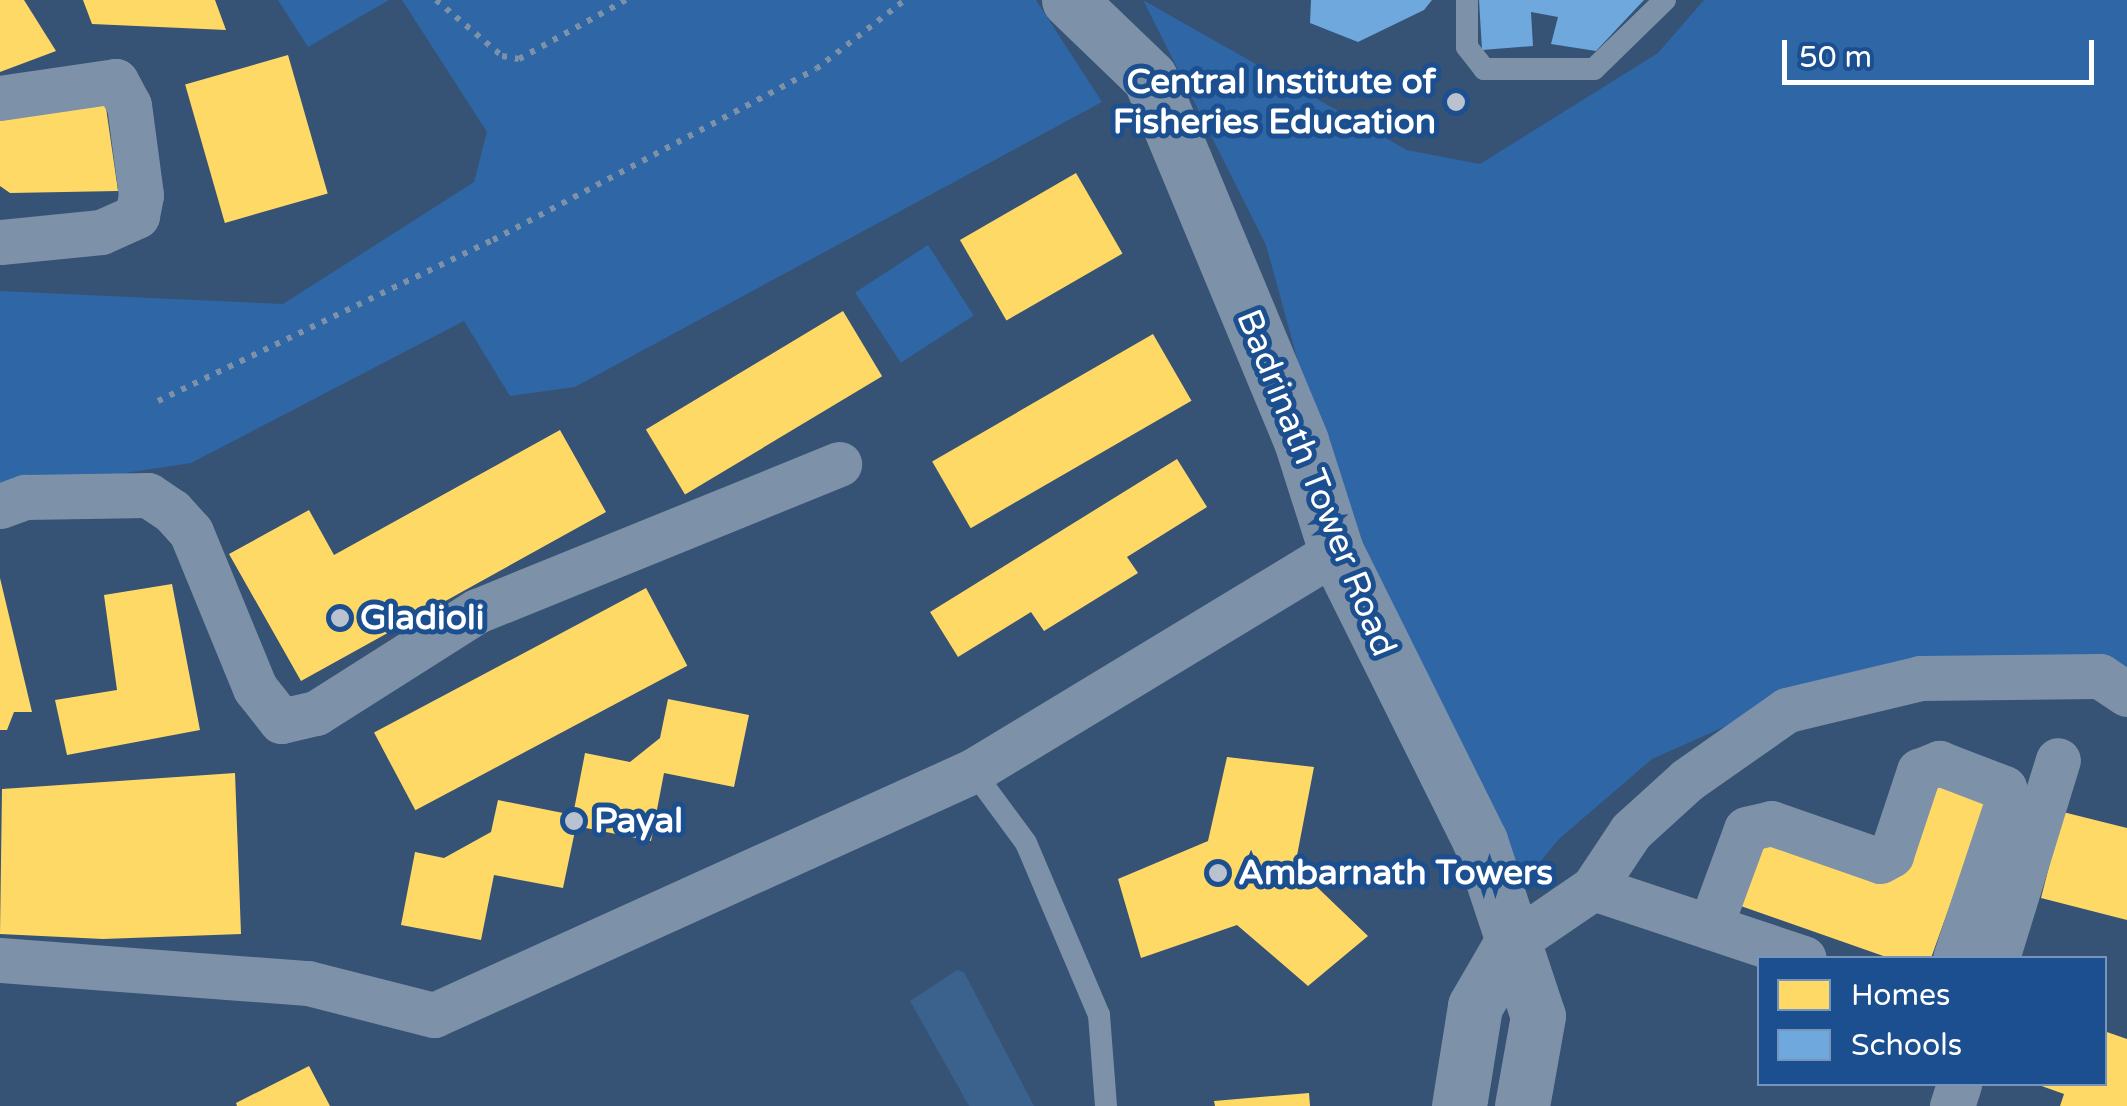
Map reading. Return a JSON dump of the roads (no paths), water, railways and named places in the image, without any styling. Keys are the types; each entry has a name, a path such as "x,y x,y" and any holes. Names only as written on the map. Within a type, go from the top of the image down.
{"street":[{"name":"Badrinath Tower Road","path":"1069,0 1150,78 1300,442 1336,551 1480,841 1538,1016 1522,1106"},
{"path":"1132,0 1150,78"},
{"path":"0,98 116,81 129,105 141,195 136,216 101,232 0,242"},
{"path":"0,506 24,497 148,495 172,511 190,532 254,688 281,722 316,713 477,610 840,464"},
{"path":"0,960 308,983 434,1015 973,771 1336,551"},
{"path":"1458,1106 1475,1006 1511,944 1593,888 1630,831 1687,780 1787,710 1920,678 2100,676 2127,694"},
{"path":"1998,956 2058,760"},
{"path":"1710,926 1746,829 1771,823 1880,861 1891,854 1919,771 1940,763 2004,788 2007,802 1957,956"},
{"path":"1593,888 1798,956"}],"lane":[{"path":"1468,0 1467,47 1484,68 1575,69 1594,69 1665,0"},
{"path":"973,771 1026,843 1099,1015 1106,1106"}],"place":[{"name":"Central Institute of Fisheries Education","path":"1456,102"},
{"name":"Gladioli","path":"340,618"},
{"name":"Payal","path":"574,821"},
{"name":"Ambarnath Towers","path":"1218,873"}]}
